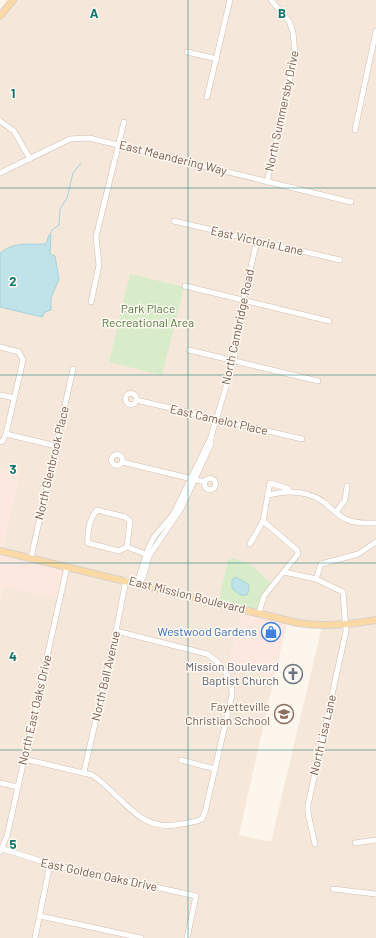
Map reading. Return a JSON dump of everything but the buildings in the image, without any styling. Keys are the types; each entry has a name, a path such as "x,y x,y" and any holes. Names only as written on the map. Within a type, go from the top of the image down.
{"main road":[{"path":"0,16 13,0"},
{"name":"East Mission Boulevard","path":"0,551 308,624 347,625 376,620"}],"street":[{"path":"208,97 230,0"},
{"name":"North Summersby Drive","path":"267,182 295,55 293,32 289,21 271,0"},
{"path":"356,130 376,31"},
{"path":"187,52 217,59"},
{"path":"0,122 14,130 30,159"},
{"path":"90,302 99,265 96,237 124,122"},
{"name":"East Meandering Way","path":"0,173 70,140 89,138 351,202"},
{"name":"East Victoria Lane","path":"174,221 340,260"},
{"name":"North Cambridge Road","path":"139,583 143,578 148,555 182,507 193,480 211,444 211,437 234,360 243,300 257,240"},
{"path":"184,286 329,321"},
{"path":"0,346 16,350 21,354 23,360 6,434 3,441 0,442"},
{"path":"189,350 318,381"},
{"name":"North Glenbrook Place","path":"30,558 73,369"},
{"path":"0,395 14,398"},
{"name":"East Camelot Place","path":"136,400 302,439"},
{"path":"6,434 56,446"},
{"path":"122,462 205,482"},
{"path":"250,544 263,521 270,483 319,499 352,522 376,523"},
{"path":"336,512 345,500 347,486"},
{"path":"268,495 292,491"},
{"path":"127,547 130,521 125,517 97,510 92,515 87,535 88,543 119,551 127,547 148,555"},
{"path":"259,613 264,596 297,556 298,552 263,521"},
{"path":"284,572 316,578 321,564 358,554 376,542"},
{"name":"North East Oaks Drive","path":"1,850 18,787 67,566"},
{"name":"North Lisa Lane","path":"315,844 308,813 308,805 347,625 343,592 316,578"},
{"name":"North Ball Avenue","path":"84,772 126,580"},
{"path":"24,759 84,772 99,780 128,808 158,825 170,827 199,820 204,815 232,690 230,679 214,658 207,654 116,631"},
{"path":"181,760 215,769"},
{"path":"0,783 18,787"},
{"path":"355,843 376,840 376,834"},
{"name":"East Golden Oaks Drive","path":"1,850 50,864 196,896 187,938"},
{"path":"35,938 50,864"},
{"path":"333,889 376,894"},
{"path":"40,916 141,938"}],"shaded area":[{"path":"13,0 376,0 376,938 0,938 0,602 4,587 2,551 20,472 0,468 0,16","holes":["228,560 234,560 252,565 273,585 262,599 259,613 322,626 271,842 239,835 274,678 228,665 243,609 218,603"]},
{"path":"0,468 20,472 2,551 67,567 60,599 4,587 0,602"},
{"path":"243,609 288,620 274,678 228,665"}],"green space":[{"name":"Park Place Recreational Area","path":"130,274 184,287 162,375 109,362"},
{"path":"233,558 252,565 273,585 264,596 259,613 218,603 228,560"}],"water":[{"path":"49,235 51,235 50,254 55,256 59,279 51,298 51,310 45,312 42,317 0,307 0,253 17,245 46,244"},
{"path":"236,577 248,584 249,590 247,595 240,595 232,588 232,580"}],"waterway":[{"path":"50,235 52,230 59,225 60,209 67,198 73,173 81,163"}],"place":[{"name":"Westwood Gardens","path":"271,632"},
{"name":"Mission Boulevard Baptist Church","path":"293,674"},
{"name":"Fayetteville Christian School","path":"284,714"}]}
